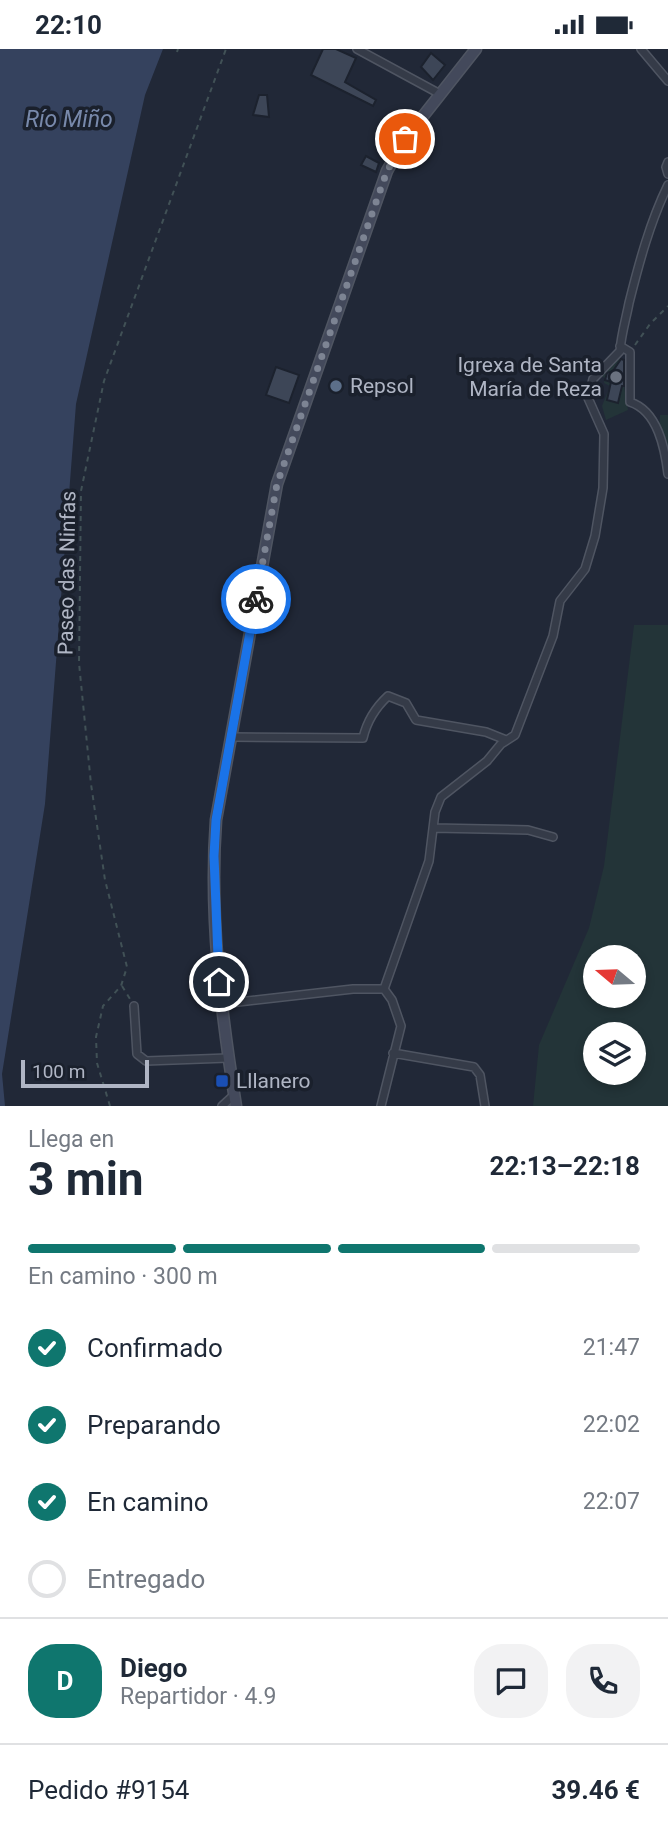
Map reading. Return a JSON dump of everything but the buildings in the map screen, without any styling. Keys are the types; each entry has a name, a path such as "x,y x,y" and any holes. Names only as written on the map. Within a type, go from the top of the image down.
{"main road":[{"path":"236,1106 222,1004 214,856 216,820 277,484 387,171 405,139 476,49"}],"street":[{"path":"357,49 440,94"},
{"path":"641,49 668,81"},
{"path":"668,162 668,174"},
{"path":"384,989 429,861 435,812 441,797 515,735 552,636 560,601 585,569 595,536 603,488 604,434 588,398 593,379 620,352 635,278 655,212 668,185"},
{"path":"621,347 630,352 630,402 638,404 653,421 664,448 668,474"},
{"path":"231,737 363,738 366,725 388,696 405,703 416,720 496,734 506,740"},
{"path":"433,828 528,829 553,837"},
{"path":"222,1004 353,989 384,989"},
{"path":"381,1106 401,1026 392,1000 384,989"},
{"path":"134,1006 137,1054 146,1061 228,1058"},
{"path":"393,1053 474,1067 480,1075 485,1106"},
{"path":"222,1106 234,1095"}],"path":[{"name":"Paseo das Ninfas","path":"121,986 127,967 105,880 91,784 79,663 81,491 104,380 226,49"},
{"path":"630,352 650,324 668,306"},
{"path":"110,1106 97,1063 96,1037 103,1006 121,986 134,1006"}],"shaded area":[{"path":"616,358 628,361 624,386 628,410 606,420 602,406 610,386 604,383 605,378 601,376"},
{"path":"660,415 668,415 668,448 659,429"},
{"path":"634,625 668,625 668,1106 533,1106 539,1045 589,928 604,866"}],"water":[{"name":"Río Miño","path":"0,49 163,49 145,95 76,404 45,804 2,1074 5,1106 0,1106"}],"way so far":[{"path":"256,599 277,484 387,171 405,139"}],"place":[{"name":"Igrexa de Santa María de Reza","path":"616,377"},
{"name":"Repsol","path":"336,386"},
{"name":"Lllanero","path":"222,1081"}],"route":[{"path":"219,982 214,856 216,820 256,599"}]}
